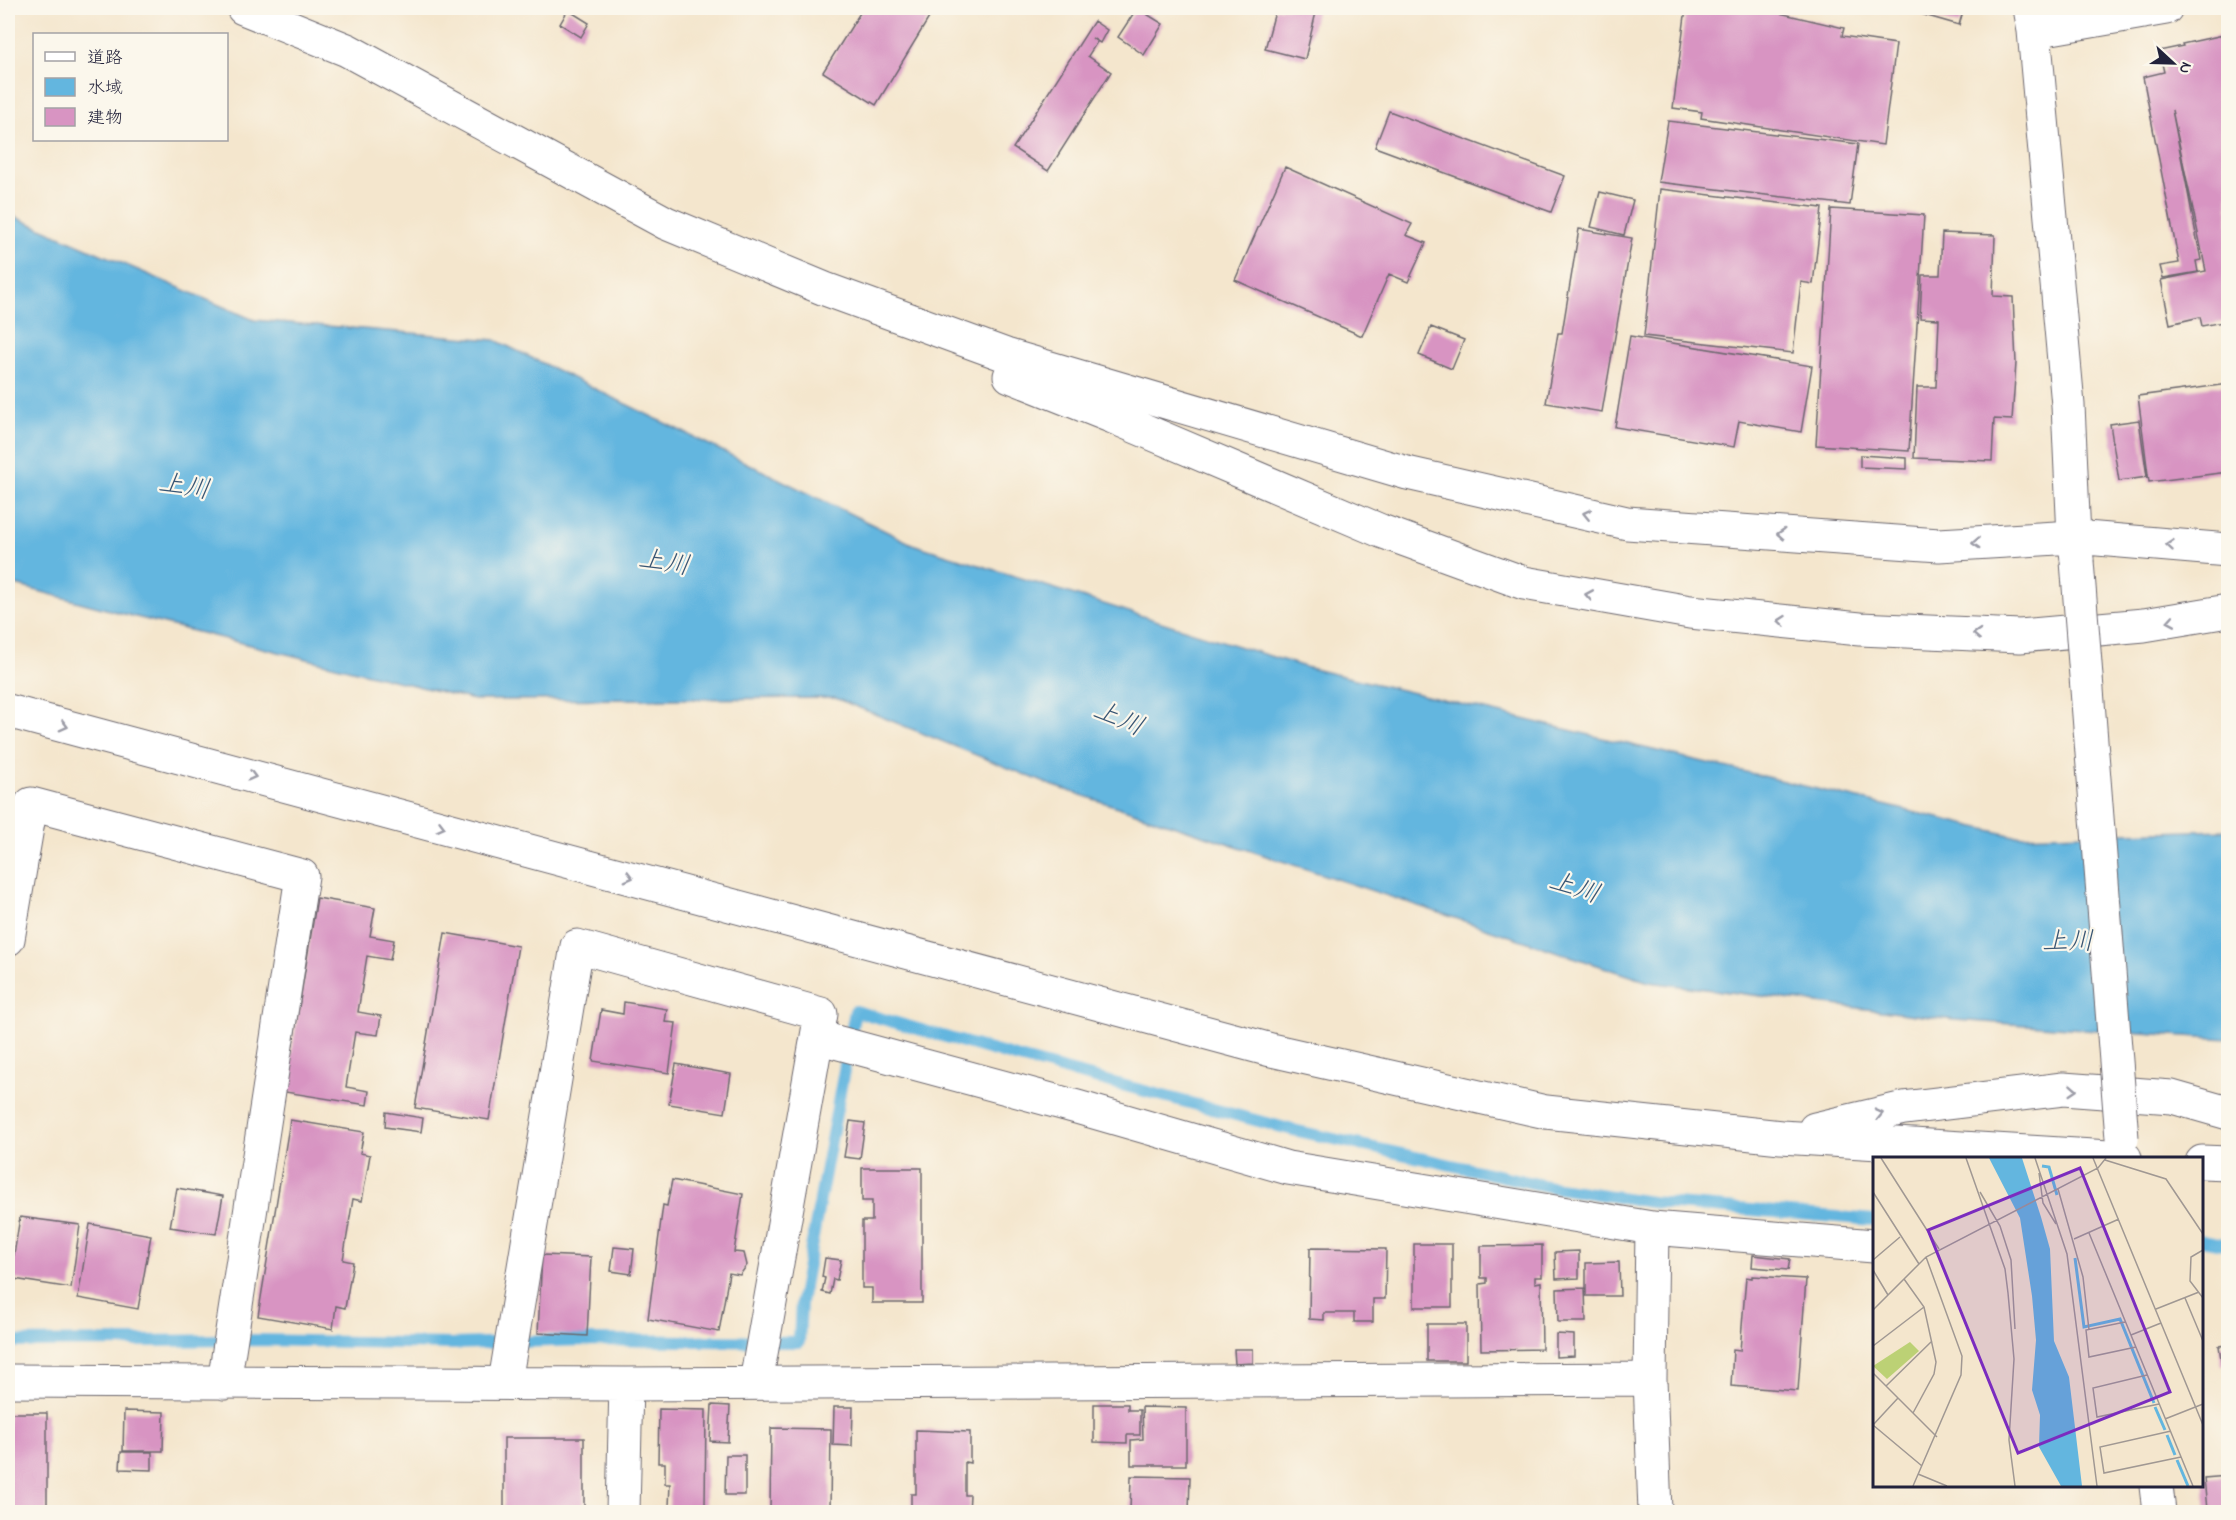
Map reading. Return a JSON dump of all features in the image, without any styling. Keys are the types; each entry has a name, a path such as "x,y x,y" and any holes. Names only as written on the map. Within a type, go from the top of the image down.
{"street":[{"path":"243,8 347,50 666,223 825,290 1006,355 1395,470 1627,524 1939,545 2229,550"},
{"path":"8,711 1271,1050 1546,1112 1781,1137 2124,1152 2075,549 2068,405 2032,19 2166,8"},
{"path":"825,290 865,319 1113,417 1381,531 1524,583 1690,612 1860,629 2020,636 2144,625 2229,610"},
{"path":"8,939 31,804 302,876 224,1383"},
{"path":"505,1382 577,946 821,1014 756,1382"},
{"path":"817,1037 1077,1107 1288,1168 1652,1228 1873,1246"},
{"path":"1781,1137 1904,1108 2063,1089 2172,1097 2229,1113"},
{"path":"2203,1162 2229,1163"},
{"path":"1652,1228 1650,1379 1655,1512"},
{"path":"8,1382 626,1384 1650,1379"},
{"path":"623,1512 626,1384"},
{"path":"2156,1487 2159,1512"}],"water":[{"name":"上川","path":"8,214 254,320 495,340 912,544 1305,667 2014,836 2228,830 2228,1039 1955,1020 1649,982 1048,784 835,698 474,700 132,616 8,583"}],"building":[{"path":"863,8 935,8 876,105 823,72"},
{"path":"1137,8 1163,24 1144,55 1118,37"},
{"path":"1276,8 1317,8 1305,59 1265,49"},
{"path":"1686,8 1758,8 1844,28 1842,36 1896,44 1883,145 1701,118 1702,112 1673,108"},
{"path":"1900,8 1964,8 1959,25"},
{"path":"568,10 589,23 581,37 560,24"},
{"path":"1094,21 1107,30 1100,43 1092,38 1097,42 1088,56 1111,72 1048,171 1013,148"},
{"path":"2228,34 2228,321 2202,326 2200,317 2170,324 2161,280 2206,271 2172,110 2201,260 2196,261 2198,272 2163,278 2160,266 2179,263 2143,77 2164,72 2159,51"},
{"path":"1389,111 1565,176 1551,212 1375,147"},
{"path":"1668,121 1858,144 1850,205 1658,182"},
{"path":"1285,167 1412,224 1406,235 1426,243 1408,282 1389,274 1362,336 1235,280"},
{"path":"1660,189 1822,208 1813,284 1801,282 1793,353 1644,336"},
{"path":"1600,192 1633,200 1624,235 1591,227"},
{"path":"1831,209 1924,215 1909,451 1816,445"},
{"path":"1579,229 1632,238 1602,412 1546,403 1558,333 1562,333"},
{"path":"1942,233 1995,235 1993,296 2013,297 2016,363 2012,420 1994,419 1992,461 1914,458 1917,387 1936,387 1939,319 1920,318 1922,275 1940,275"},
{"path":"1431,327 1464,340 1452,369 1419,355"},
{"path":"1630,336 1812,366 1801,432 1739,421 1734,447 1615,427"},
{"path":"2228,384 2228,472 2149,482 2138,396"},
{"path":"2139,420 2147,477 2119,481 2110,424"},
{"path":"1860,455 1907,458 1907,469 1860,467"},
{"path":"317,898 375,908 370,936 394,940 390,960 367,956 358,1012 381,1016 378,1035 355,1032 346,1087 369,1091 367,1105 285,1092"},
{"path":"445,933 518,946 489,1120 415,1108"},
{"path":"624,1002 667,1009 665,1022 676,1023 669,1073 593,1061 601,1010 623,1014"},
{"path":"676,1064 731,1074 725,1113 669,1104"},
{"path":"386,1112 423,1118 421,1132 385,1127"},
{"path":"290,1120 364,1132 360,1153 370,1155 362,1201 353,1199 343,1260 353,1262 345,1308 336,1306 333,1329 258,1316"},
{"path":"850,1121 865,1123 860,1159 844,1157"},
{"path":"862,1168 922,1168 922,1303 872,1303 872,1288 862,1288 862,1221 872,1221 872,1201 862,1201"},
{"path":"672,1180 743,1194 734,1252 744,1253 747,1265 740,1275 729,1273 719,1332 648,1319 663,1205 667,1206"},
{"path":"177,1188 223,1196 216,1234 170,1227"},
{"path":"20,1217 80,1225 71,1288 8,1278 9,1255 14,1255"},
{"path":"90,1224 151,1235 138,1309 78,1298"},
{"path":"1414,1244 1452,1244 1452,1307 1414,1307"},
{"path":"1542,1245 1542,1277 1535,1277 1535,1283 1541,1282 1542,1349 1481,1350 1480,1284 1487,1283 1487,1278 1481,1278 1481,1246"},
{"path":"614,1247 634,1249 631,1274 611,1271"},
{"path":"1310,1248 1386,1249 1385,1299 1373,1299 1373,1322 1354,1322 1354,1313 1324,1313 1324,1320 1309,1319"},
{"path":"1579,1251 1579,1278 1556,1279 1555,1252"},
{"path":"542,1255 591,1257 587,1336 538,1333"},
{"path":"1753,1255 1790,1259 1788,1270 1752,1267"},
{"path":"825,1258 841,1260 837,1280 833,1279 830,1294 822,1292"},
{"path":"1619,1262 1620,1296 1586,1296 1586,1263"},
{"path":"1752,1276 1806,1279 1798,1391 1731,1386 1733,1350 1740,1351 1746,1277 1752,1278"},
{"path":"1585,1288 1586,1322 1558,1322 1557,1289"},
{"path":"1427,1324 1466,1324 1466,1361 1427,1361"},
{"path":"1556,1334 1574,1335 1574,1356 1556,1357"},
{"path":"2228,1345 2228,1364 2222,1365 2219,1346"},
{"path":"1234,1349 1253,1349 1253,1363 1235,1364"},
{"path":"1094,1404 1128,1404 1128,1410 1140,1410 1140,1435 1127,1435 1127,1443 1094,1442"},
{"path":"712,1405 730,1406 728,1442 710,1441"},
{"path":"834,1407 853,1407 852,1446 833,1445"},
{"path":"1142,1407 1186,1408 1186,1465 1131,1465 1131,1440 1143,1439"},
{"path":"659,1409 706,1410 705,1507 669,1507 670,1484 665,1484 665,1463 658,1463"},
{"path":"124,1411 164,1412 163,1451 123,1451"},
{"path":"8,1413 47,1413 47,1512 8,1512"},
{"path":"771,1428 831,1429 830,1512 770,1512"},
{"path":"916,1430 970,1432 970,1463 965,1462 965,1495 970,1495 969,1512 911,1512 911,1494 916,1494"},
{"path":"504,1438 584,1438 584,1512 504,1512"},
{"path":"121,1452 152,1452 152,1470 120,1469"},
{"path":"726,1455 745,1455 745,1495 725,1495"},
{"path":"1131,1476 1190,1477 1189,1512 1130,1512"},
{"path":"2228,1476 2228,1508 2207,1510 2204,1478"}],"waterway":[{"path":"8,1342 259,1340 452,1344 586,1340 799,1342 801,1302 855,1011 1019,1058 1293,1130 1551,1187 1651,1202 1873,1220"},
{"path":"2203,1240 2228,1245"}]}
